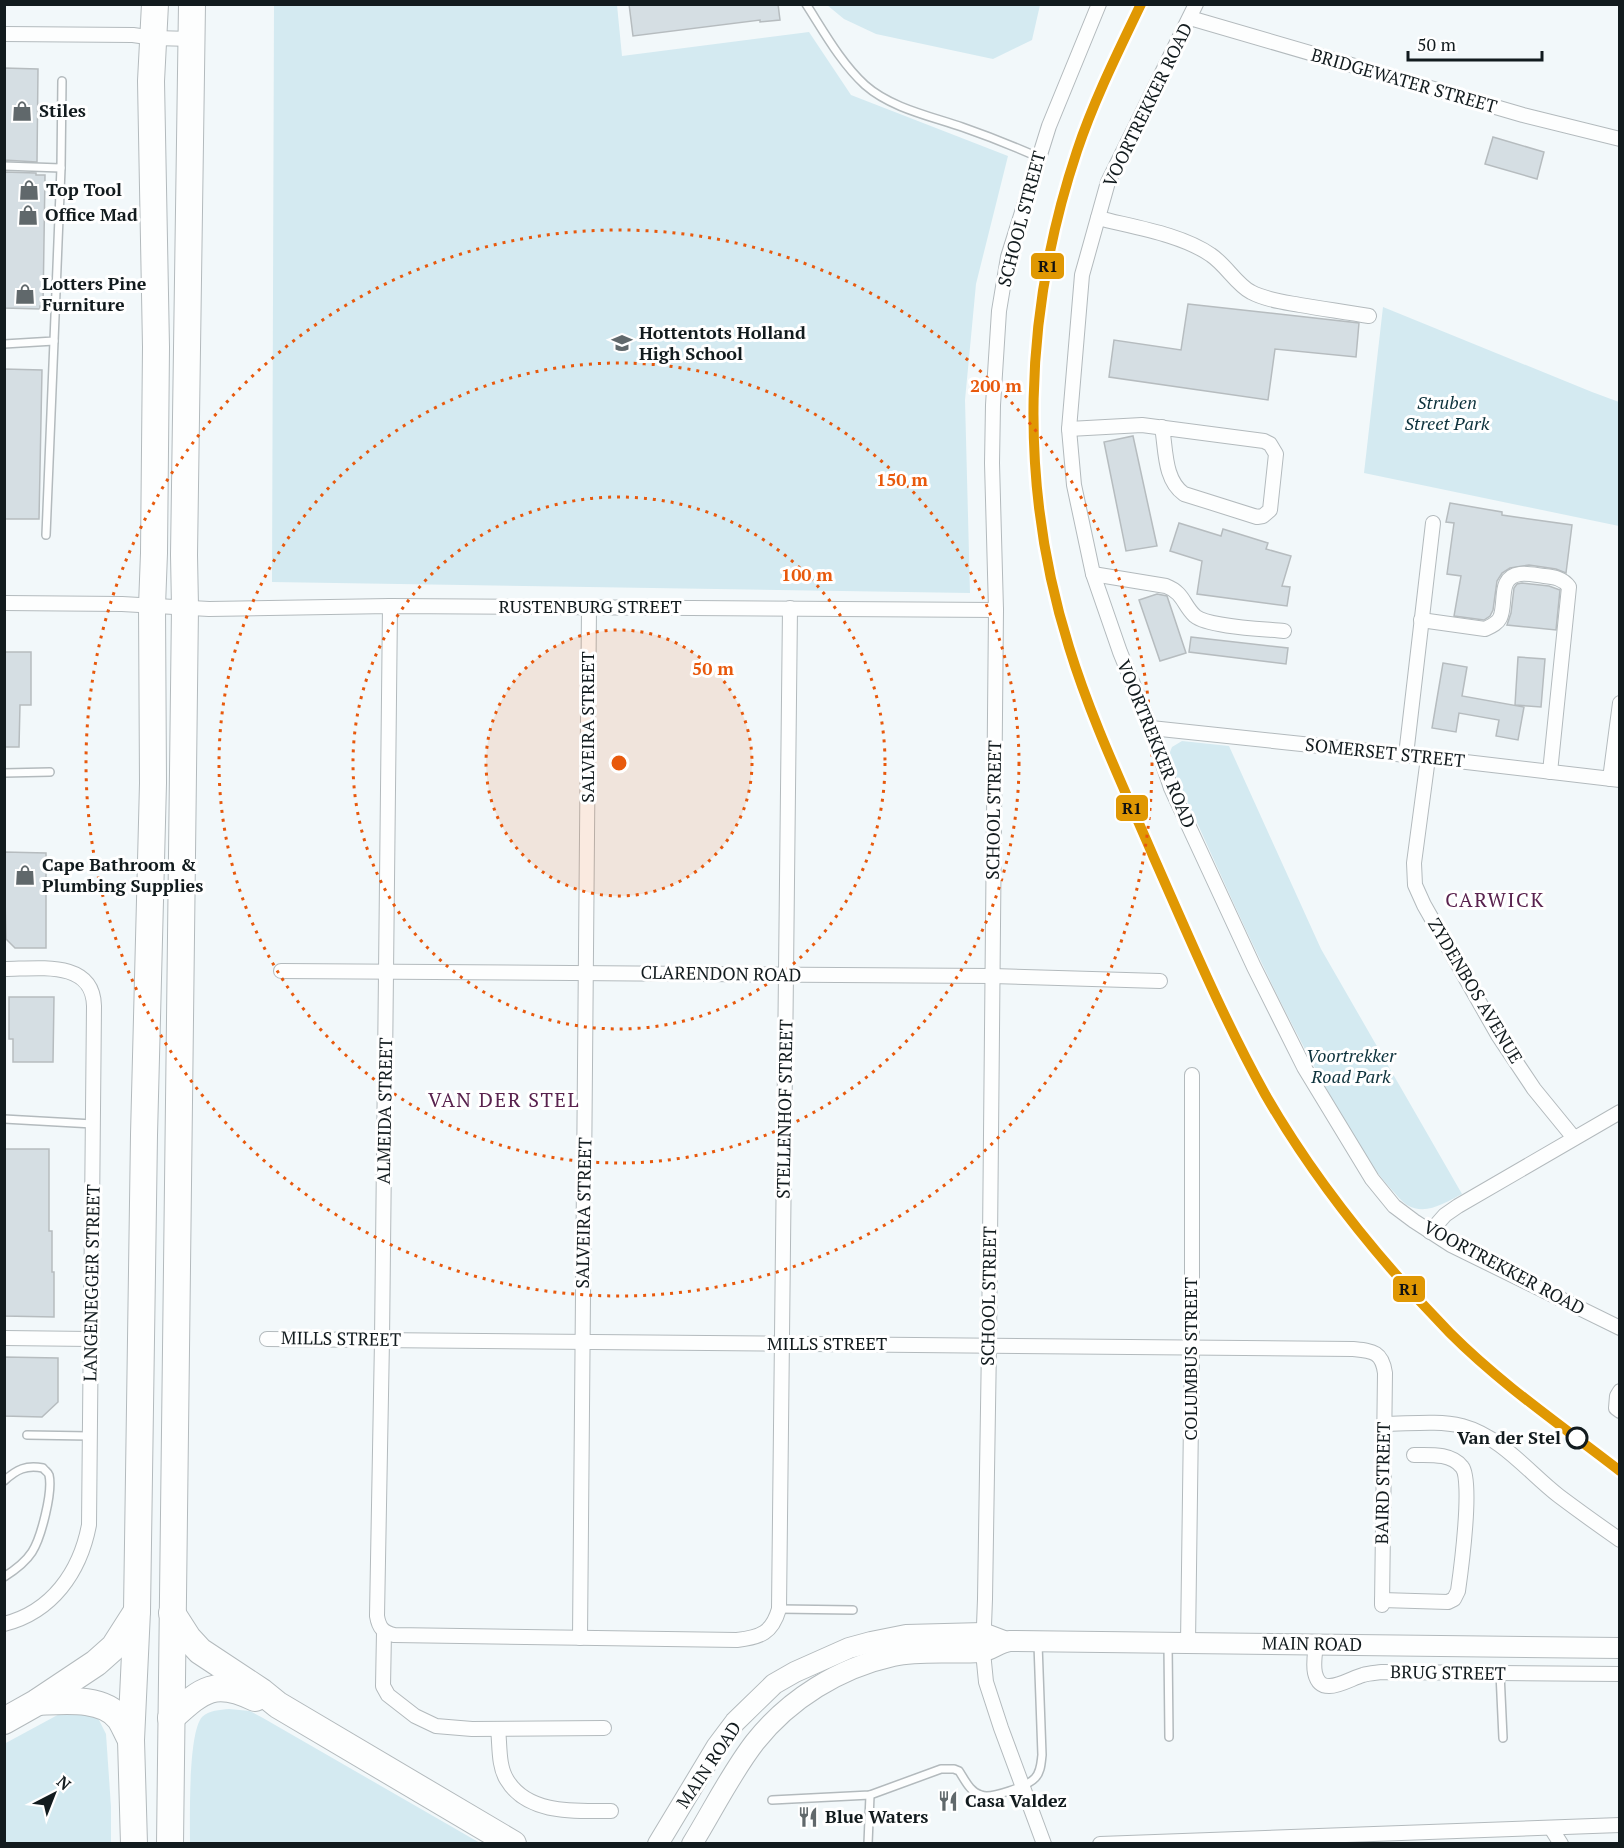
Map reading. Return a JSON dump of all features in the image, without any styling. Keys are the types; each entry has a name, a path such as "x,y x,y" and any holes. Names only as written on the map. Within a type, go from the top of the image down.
{"highway":[{"path":"134,1844 130,1740 137,1611 144,1136 153,783 152,606 156,347 151,81 155,4"},
{"path":"170,1844 192,4"},
{"path":"4,1721 96,1663 114,1647 137,1611"},
{"path":"172,1613 188,1638 213,1661 278,1705 513,1844"},
{"path":"171,1718 203,1691 212,1689 233,1689 278,1705"},
{"path":"36,1702 78,1700 105,1707 119,1717 130,1740"}],"main road":[{"name":"MAIN ROAD","path":"658,1844 717,1746 742,1715 774,1684 826,1658 871,1642 906,1635 983,1642 1620,1648"},
{"name":"MAIN ROAD","path":"692,1844 756,1741 796,1701 820,1685 852,1670 895,1656 941,1652 983,1642"}],"street":[{"name":"SCHOOL STREET","path":"1044,1844 986,1682 983,1642 986,1599 996,610 992,463 993,405 999,311 1008,257 1038,157 1085,34 1099,4"},
{"name":"VOORTREKKER ROAD","path":"1196,4 1113,172 1082,275 1069,429 1074,485 1093,574 1120,652 1151,728 1171,789 1254,967 1304,1067 1372,1179 1394,1206 1430,1232 1487,1263 1620,1328"},
{"name":"BRIDGEWATER STREET","path":"1190,18 1523,114 1620,139"},
{"path":"4,34 133,35 192,39"},
{"path":"1098,218 1188,243 1211,254 1250,292 1271,300 1369,316"},
{"path":"1069,429 1142,425 1264,441 1270,444 1276,454 1270,510 1263,516 1257,517 1184,494 1177,489 1170,476 1162,428"},
{"path":"1406,755 1432,523"},
{"path":"1093,574 1175,589 1192,612 1204,621 1284,631"},
{"path":"1421,620 1485,629 1493,625 1501,616 1505,585 1509,579 1526,574 1557,578 1567,583 1569,587 1550,772"},
{"name":"RUSTENBURG STREET","path":"4,603 209,609 390,606 996,610"},
{"name":"ALMEIDA STREET","path":"384,1632 379,1626 377,1616 390,606"},
{"name":"SALVEIRA STREET","path":"580,1638 589,608"},
{"name":"STELLENHOF STREET","path":"779,1609 790,608"},
{"path":"1615,780 1620,703"},
{"name":"SOMERSET STREET","path":"1151,728 1615,780"},
{"name":"ZYDENBOS AVENUE","path":"1428,758 1414,863 1415,885 1424,905 1498,1035 1534,1089 1574,1138"},
{"name":"LANGENEGGER STREET","path":"4,969 73,972 87,982 94,997 89,1525 81,1558 68,1580 40,1608 20,1619 4,1624"},
{"name":"CLARENDON ROAD","path":"281,971 992,976 1160,981"},
{"name":"COLUMBUS STREET","path":"1188,1643 1192,1347 1192,1075"},
{"path":"1430,1232 1445,1215 1458,1206 1620,1112"},
{"path":"4,1338 91,1339"},
{"name":"MILLS STREET","path":"267,1339 1353,1349 1369,1351 1383,1361"},
{"name":"BAIRD STREET","path":"1383,1361 1385,1373 1382,1602 1448,1602 1454,1599 1458,1591 1467,1487 1464,1470 1460,1465 1438,1455 1414,1455"},
{"path":"1620,1390 1616,1408 1620,1411"},
{"path":"1383,1424 1440,1423 1479,1432 1497,1442 1558,1496 1620,1540"},
{"path":"604,1728 472,1729 436,1726 416,1716 388,1695 384,1686 384,1632 394,1635 737,1640 754,1638 767,1631 776,1622 779,1609"},
{"name":"BRUG STREET","path":"1316,1645 1315,1674 1320,1682 1333,1687 1364,1674 1382,1672 1620,1674"},
{"path":"498,1729 502,1766 506,1779 526,1798 547,1807 564,1810 611,1811"},
{"path":"1100,1844 1524,1835 1551,1828 1620,1825"},
{"path":"1551,1828 1561,1844"}],"lane":[{"path":"806,4 850,69 867,87 882,97 997,139 1038,157"},
{"path":"46,535 61,168 62,81"},
{"path":"4,166 61,168"},
{"path":"4,344 54,341"},
{"path":"4,773 50,772"},
{"path":"4,1119 93,1124"},
{"path":"27,1435 90,1436"},
{"path":"4,1481 14,1471 28,1467 43,1468 49,1475 42,1533 31,1555 5,1576"},
{"path":"779,1609 853,1610"},
{"path":"772,1800 870,1795 948,1768 959,1771 972,1790 982,1796 992,1796 1023,1786 1034,1779 1039,1772 1042,1755 1038,1641"},
{"path":"1168,1643 1169,1737"},
{"path":"1500,1673 1503,1738"},
{"path":"868,1844 870,1795"}],"green space":[{"name":"Hottentots Holland High School","path":"274,5 617,5 622,56 809,32 851,95 1008,156 976,284 965,400 970,593 272,582"},
{"path":"827,5 1040,5 1032,40 993,59 876,34 844,19"},
{"name":"Struben Street Park","path":"1383,307 1619,402 1619,526 1364,473"},
{"name":"Voortrekker Road Park","path":"1182,741 1229,746 1321,949 1462,1194 1428,1209 1407,1205 1384,1181 1361,1148 1320,1078 1274,989 1169,761 1168,757 1172,747"},
{"path":"229,1709 250,1711 480,1843 190,1843 192,1758 197,1726 202,1717 208,1713"},
{"path":"65,1711 93,1715 99,1720 106,1734 111,1843 5,1843 4,1744"}],"building":[{"path":"629,4 778,4 780,20 760,22 760,20 633,36"},
{"path":"4,68 38,69 37,162 4,160"},
{"path":"1493,137 1544,152 1537,179 1485,164"},
{"path":"4,172 45,175 43,306 40,306 40,309 4,308"},
{"path":"1188,304 1359,323 1356,357 1275,349 1268,400 1109,377 1114,340 1181,350"},
{"path":"4,369 42,370 39,519 4,519"},
{"path":"1133,436 1157,546 1126,551 1104,442"},
{"path":"1450,503 1502,512 1502,515 1572,525 1566,573 1529,565 1510,568 1502,573 1497,581 1490,616 1484,620 1454,616 1461,576 1447,574 1454,523 1446,522"},
{"path":"1179,523 1221,536 1223,529 1268,543 1266,549 1291,556 1282,586 1290,587 1287,606 1197,594 1202,561 1170,551"},
{"path":"1517,584 1549,586 1560,590 1556,630 1507,625 1514,588"},
{"path":"1157,594 1167,596 1186,653 1160,661 1139,600"},
{"path":"1191,637 1288,648 1286,664 1189,652"},
{"path":"4,652 31,652 31,705 20,705 19,747 4,747"},
{"path":"1518,657 1545,659 1541,707 1515,705"},
{"path":"1443,663 1467,667 1462,696 1524,707 1518,740 1496,736 1499,720 1459,713 1456,732 1432,728"},
{"name":"Cape Bathroom & Plumbing Supplies","path":"4,852 46,853 46,948 15,948 6,939"},
{"path":"9,997 54,997 53,1062 13,1062 13,1039 9,1039"},
{"path":"4,1149 49,1149 49,1231 52,1231 54,1317 4,1316"},
{"path":"4,1357 58,1358 58,1402 42,1417 4,1416"}],"transit line":[{"name":"R1","path":"1141,4 1115,58 1077,151 1059,212 1046,274 1037,336 1034,399 1035,461 1041,524 1052,586 1069,647 1098,727 1193,947 1265,1094 1305,1158 1374,1249 1450,1333 1511,1388 1620,1471"}],"place":[{"name":"Stiles","path":"22,111"},
{"name":"Top Tool","path":"29,190"},
{"name":"Office Mad","path":"28,215"},
{"name":"Lotters Pine Furniture","path":"25,294"},
{"name":"Hottentots Holland High School","path":"622,343"},
{"name":"Cape Bathroom & Plumbing Supplies","path":"25,875"},
{"name":"Van der Stel","path":"1577,1438"},
{"name":"Casa Valdez","path":"948,1801"},
{"name":"Blue Waters","path":"808,1817"}],"district":[{"name":"CARWICK","path":"1495,900"},
{"name":"VAN DER STEL","path":"504,1100"}]}
